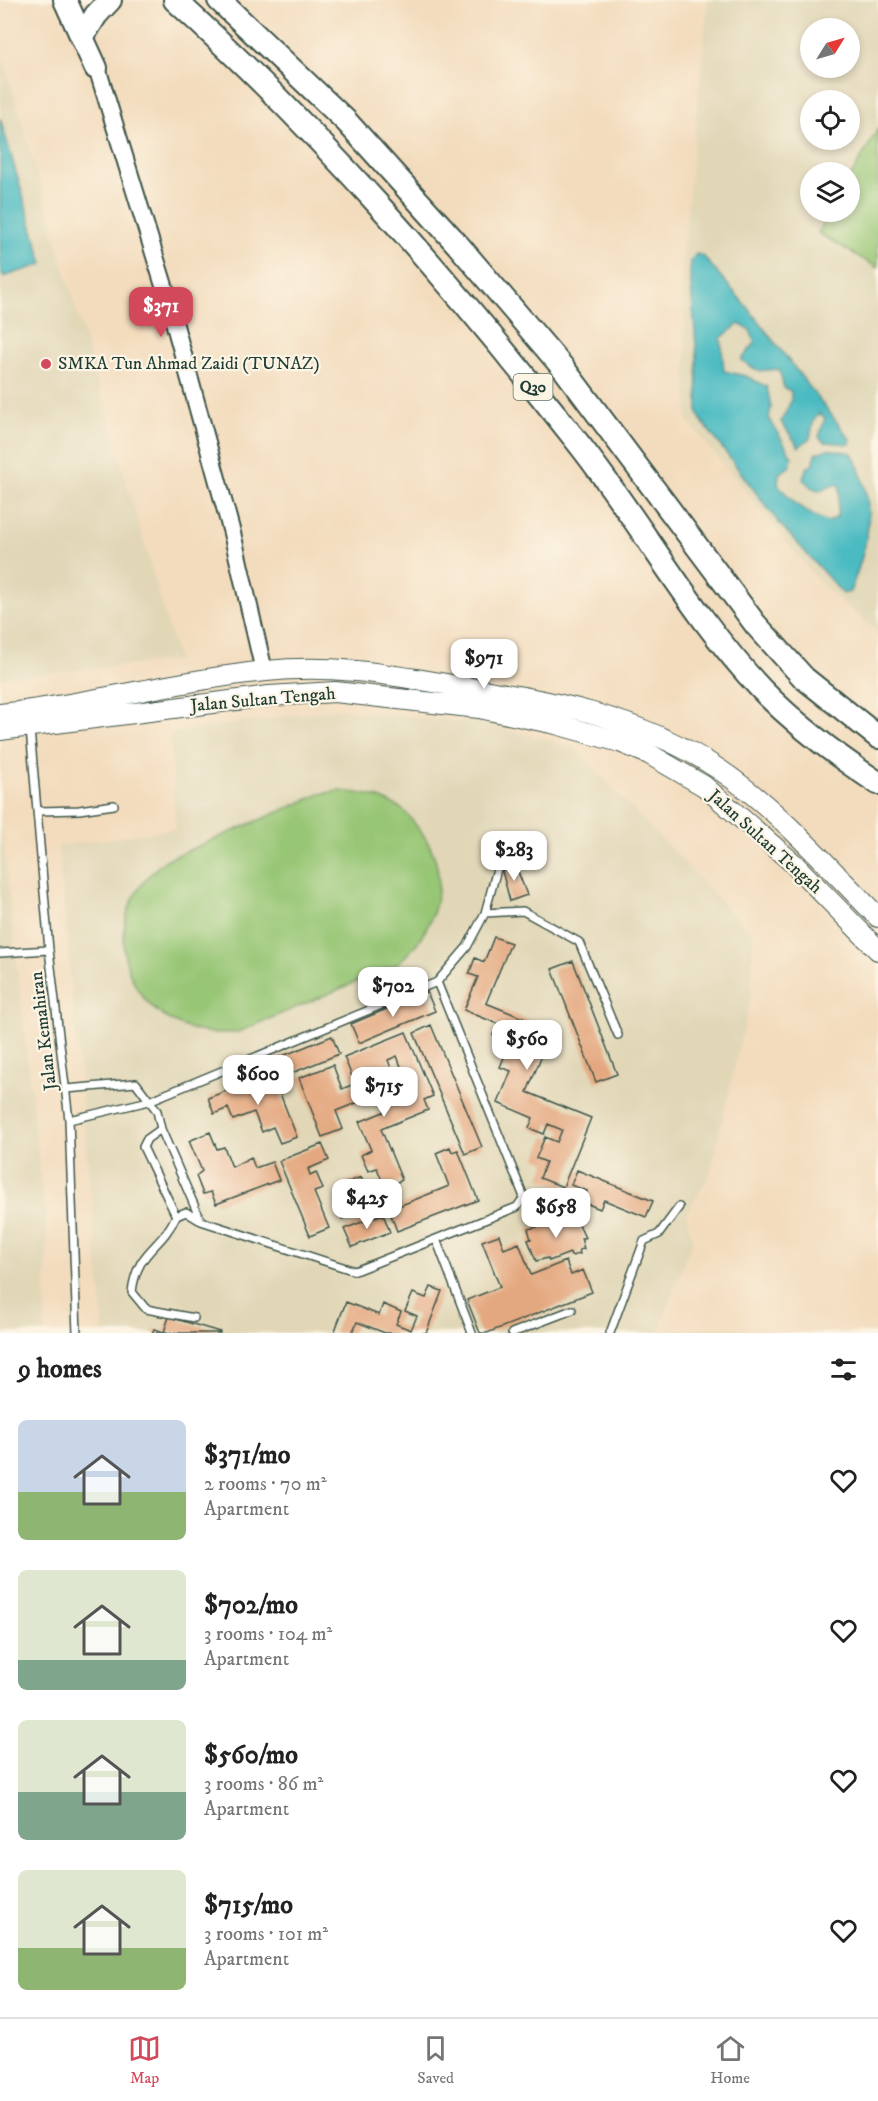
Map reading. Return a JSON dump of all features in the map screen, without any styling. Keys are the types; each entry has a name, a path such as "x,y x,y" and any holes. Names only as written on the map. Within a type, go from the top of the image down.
{"main road":[{"path":"65,0 96,68"},
{"path":"86,31 96,15 110,0"},
{"name":"Q30","path":"175,0 228,48 342,164 430,259 578,441 717,636 763,691 808,732 878,783"},
{"name":"Q30","path":"219,0 346,121 458,245 564,369 756,625 804,678 878,737"},
{"name":"Jalan Sultan Tengah","path":"0,714 264,671 334,667 478,689 592,711 658,736 720,770 756,798 878,917"},
{"name":"Jalan Sultan Tengah","path":"0,730 269,696 335,692 479,708 556,724 620,742 649,754 704,786 785,855 878,950"}],"street":[{"path":"76,0 165,289 232,533 264,671"}],"lane":[{"name":"Jalan Kemahiran","path":"30,727 39,811 49,951 69,1120 77,1333"},
{"path":"39,811 114,805"},
{"path":"69,1120 149,1101 437,982 467,947 485,913 500,858"},
{"path":"485,913 523,911 579,942 618,1035"},
{"path":"0,953 49,951"},
{"path":"176,1216 192,1213 201,1221 356,1271 517,1207 524,1197 437,982"},
{"path":"66,1089 136,1083 157,1111 160,1129 201,1221"},
{"path":"160,1129 147,1139 143,1147 176,1216 171,1230 146,1254 135,1271 132,1292 146,1309 194,1318"},
{"path":"610,1333 644,1241 659,1234 679,1207"},
{"path":"436,1239 472,1333"},
{"path":"512,1333 572,1310"}],"shaded area":[{"path":"708,0 878,0 878,632 819,582 688,421 682,262"},
{"name":"SMKA Tun Ahmad Zaidi (TUNAZ)","path":"0,54 6,67 178,660 0,678"},
{"path":"337,709 488,724 573,747 753,935 751,997 709,1176 686,1214 693,1239 658,1333 104,1333 58,846 176,829 170,733"},
{"path":"0,814 47,1235 45,1333 0,1333"}],"green space":[{"path":"878,129 878,268 818,233 824,222 860,222 859,162"},
{"path":"338,791 371,795 400,808 414,822 431,849 437,868 436,904 430,922 420,938 394,966 238,1032 201,1032 170,1020 147,1001 131,976 124,947 127,916 140,886 166,860 320,794"}],"water":[{"path":"0,118 43,264 3,277 0,267"},
{"path":"696,254 703,256 748,308 850,439 850,444 824,442 819,437 825,418 819,413 814,419 810,438 799,447 781,422 791,401 791,391 784,388 779,369 758,371 741,360 755,343 750,330 739,324 721,338 724,371 746,376 767,387 771,407 769,418 792,457 790,466 779,474 778,484 788,497 814,516 829,522 837,517 840,485 831,485 820,491 811,487 803,479 806,469 814,463 815,454 827,449 852,453 865,489 868,522 862,555 850,592 843,594 779,523 701,420 698,413 697,357 690,273 691,261"}],"building":[{"path":"514,861 527,895 510,901 502,871"},
{"path":"494,937 511,943 486,1003 552,1030 527,1092 591,1118 563,1187 540,1178 546,1162 536,1158 545,1137 557,1142 562,1130 548,1124 544,1134 529,1128 533,1118 498,1103 511,1071 500,1067 509,1046 520,1050 525,1038 509,1031 506,1040 493,1035 498,1024 464,1010 478,977 469,974 475,958 484,962"},
{"path":"573,961 617,1074 596,1082 552,969"},
{"path":"427,992 435,1011 359,1043 351,1024"},
{"path":"431,1025 482,1147 465,1154 414,1033"},
{"path":"406,1032 433,1096 424,1100 428,1110 381,1129 402,1180 390,1185 395,1197 342,1219 334,1200 351,1193 346,1183 361,1177 366,1190 383,1183 377,1168 368,1171 361,1155 371,1150 359,1122 386,1111 381,1100 394,1095 398,1105 415,1098 409,1085 400,1088 393,1073 402,1069 397,1056 388,1060 392,1071 369,1080 366,1073 353,1079 344,1057"},
{"path":"332,1036 339,1054 282,1077 275,1059"},
{"path":"333,1065 342,1089 359,1082 366,1099 336,1111 343,1129 322,1137 299,1078"},
{"path":"272,1073 297,1137 280,1143 273,1127 262,1132 254,1112 233,1120 228,1108 214,1114 208,1098"},
{"path":"210,1132 217,1149 224,1147 232,1167 251,1157 255,1168 272,1162 279,1180 216,1204 211,1192 203,1194 196,1176 202,1171 189,1141"},
{"path":"322,1144 329,1160 308,1169 310,1175 316,1172 323,1189 314,1192 329,1228 310,1236 279,1161"},
{"path":"450,1147 452,1152 458,1150 478,1200 397,1231 389,1210 449,1186 436,1153"},
{"path":"577,1170 653,1201 646,1217 604,1200 600,1209 583,1202 587,1191 571,1185"},
{"path":"383,1214 390,1232 352,1247 344,1229"},
{"path":"575,1216 585,1238 581,1238 584,1249 579,1250 580,1254 571,1256 570,1253 549,1261 548,1258 536,1261 528,1240 531,1239 528,1229 537,1227 536,1224"},
{"path":"499,1235 504,1249 519,1243 531,1275 566,1261 571,1275 583,1270 592,1292 487,1333 480,1333 467,1300 500,1287 482,1241"},
{"path":"431,1287 442,1291 426,1333 385,1333 357,1322 352,1333 334,1333 346,1302 379,1315 383,1304 401,1312 396,1324 411,1330 417,1316 405,1311 413,1293 426,1298"},
{"path":"169,1317 220,1333 152,1333 154,1329 164,1332"}],"place":[{"name":"SMKA Tun Ahmad Zaidi (TUNAZ)","path":"46,364"}]}
